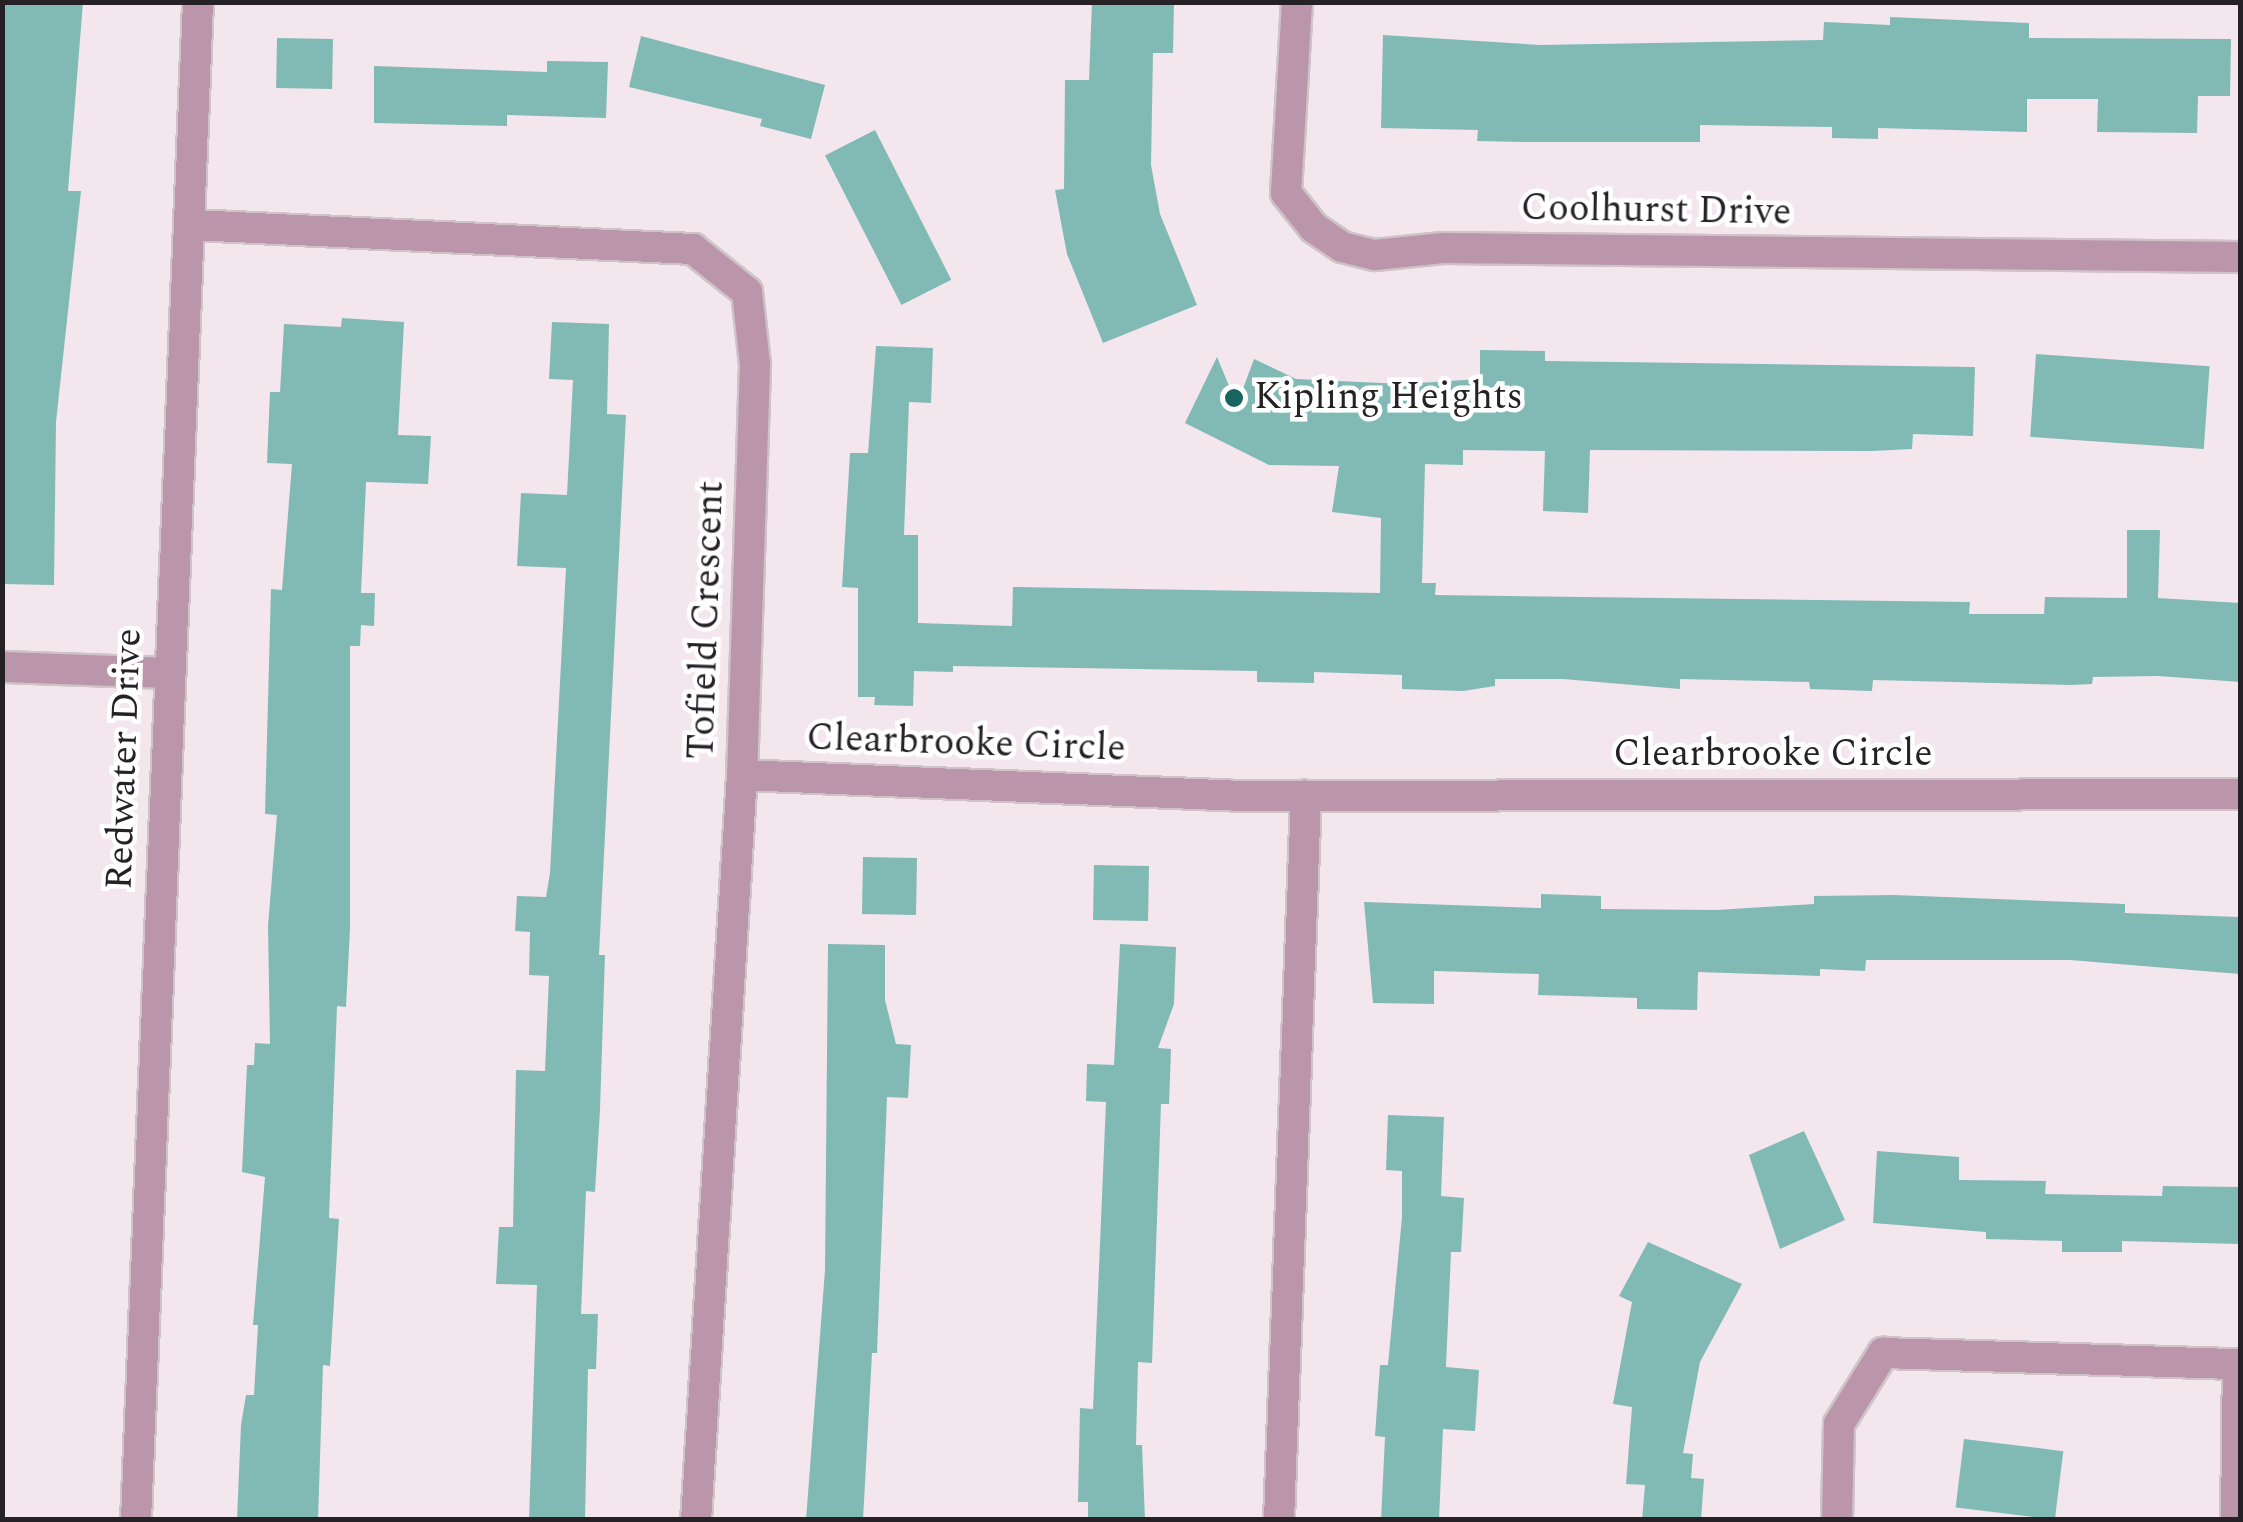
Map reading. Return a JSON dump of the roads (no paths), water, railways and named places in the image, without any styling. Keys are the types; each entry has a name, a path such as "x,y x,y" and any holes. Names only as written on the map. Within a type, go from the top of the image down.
{"street":[{"name":"Redwater Drive","path":"136,1520 167,674 194,225 198,2"},
{"name":"Coolhurst Drive","path":"1297,2 1286,193 1314,228 1342,246 1375,255 1443,248 2240,258"},
{"name":"Tofield Crescent","path":"194,225 693,249 746,292 755,366 742,775 696,1520"},
{"path":"2,668 167,674"},
{"name":"Clearbrooke Circle","path":"742,775 1306,796 2240,794"},
{"path":"1279,1520 1306,796"},
{"path":"1837,1520 1839,1424 1883,1352 2239,1364 2236,1520"}],"place":[{"name":"Kipling Heights","path":"1234,398"}]}
